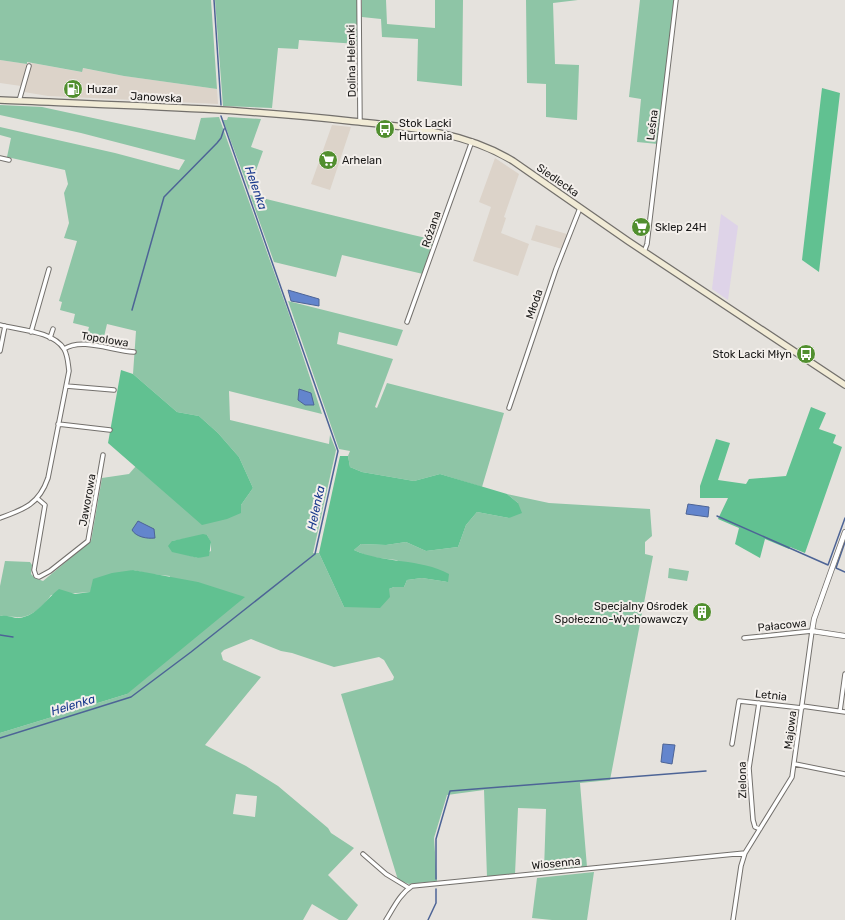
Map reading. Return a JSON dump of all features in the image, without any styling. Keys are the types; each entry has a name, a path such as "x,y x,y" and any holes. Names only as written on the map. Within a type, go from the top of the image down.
{"main road":[{"name":"Janowska","path":"0,100 215,110"},
{"name":"Siedlecka","path":"215,110 279,113 360,122 438,132 472,141 507,157 644,252 845,385"}],"street":[{"name":"Dolina Helenki","path":"359,0 360,122"},
{"name":"Leśna","path":"644,252 647,244 653,197 676,0"},
{"path":"19,101 29,66"},
{"name":"Różana","path":"408,322 472,141"},
{"path":"0,158 9,160"},
{"name":"Młoda","path":"508,408 556,269 580,208"},
{"path":"31,332 49,269"},
{"path":"0,325 50,338 64,349 68,361 66,386 48,478 38,498 28,507 0,518"},
{"path":"0,351 5,326"},
{"path":"50,338 53,329"},
{"name":"Topolowa","path":"64,349 76,343 84,343 119,352 134,352"},
{"path":"66,386 114,390"},
{"path":"58,424 110,430"},
{"name":"Jaworowa","path":"38,498 45,505 34,570 36,576 39,577 50,571 88,541 103,455"},
{"name":"Majowa","path":"733,920 740,866 744,853 789,783 795,764 814,619 845,532"},
{"name":"Pałacowa","path":"744,638 812,631 845,636"},
{"path":"840,711 845,674"},
{"name":"Letnia","path":"732,744 739,701 845,712"},
{"name":"Zielona","path":"759,703 749,768 753,820 755,827 760,829"},
{"path":"795,764 845,774"},
{"name":"Wiosenna","path":"409,888 412,886 744,853"},
{"path":"363,854 392,878 409,888 400,896 386,920"}],"shaded area":[{"path":"0,60 27,64 21,86 0,83"},
{"path":"32,63 81,72 82,68 124,76 217,89 218,104 48,96 24,92"},
{"path":"332,125 351,127 330,190 311,184"},
{"path":"495,158 519,174 504,217 506,218 501,233 529,244 518,276 473,261 491,207 479,202"},
{"path":"721,214 738,226 728,300 712,289"},
{"path":"536,225 567,234 562,249 531,240"}],"green space":[{"path":"0,0 211,0 217,89 124,76 83,68 82,72 27,62 27,64 0,60"},
{"path":"215,0 357,0 358,44 299,40 298,49 278,48 272,108 223,106"},
{"path":"362,0 386,0 387,24 435,28 435,0 463,0 462,86 417,81 418,39 382,37 381,19 362,17"},
{"path":"526,0 578,0 553,3 555,64 579,65 577,120 546,117 546,84 527,83"},
{"path":"640,0 675,0 658,144 637,142 641,99 629,97"},
{"path":"822,88 840,93 819,272 802,260"},
{"path":"0,105 42,107 195,140 201,118 219,117 290,317 322,414 229,391 230,420 329,444 330,435 336,450 313,553 319,553 344,607 394,587 404,587 407,580 422,578 448,582 396,560 370,557 354,550 361,544 386,545 406,542 426,551 458,547 466,525 477,512 509,518 518,503 507,494 549,503 650,509 652,536 645,542 645,554 653,556 610,780 580,783 587,867 544,871 546,809 518,808 515,874 487,877 484,790 447,795 434,838 437,881 409,884 398,880 341,694 393,680 394,677 384,660 379,657 334,667 292,653 281,651 251,639 224,650 221,653 223,660 261,677 205,745 246,766 278,786 328,828 331,833 354,848 328,875 358,905 347,920 339,920 312,904 303,920 0,920 0,733 127,694 170,576 150,574 133,570 90,592 51,595 41,607 26,616 0,616 0,586 5,561 30,562 32,565 31,574 35,578 43,581 91,541 102,478 129,474 136,466 144,474 241,505 253,488 239,457 218,433 199,416 177,412 133,374 136,331 107,324 102,345 85,341 89,327 73,323 75,314 60,310 62,302 59,301 77,241 64,238 69,223 64,193 68,184 65,170 7,157 11,138 0,135 0,127 115,153 179,170 185,160 81,133 0,115","holes":["207,535 211,543 211,551 198,558 185,554 172,541","236,794 257,796 255,817 233,814"]},
{"path":"228,117 261,119 251,147 263,151 249,190 223,120 227,120"},
{"path":"250,195 435,240 423,274 342,255 336,277 274,262"},
{"path":"288,301 403,330 397,346 339,332 337,344 393,359 375,407 377,408 387,383 504,413 482,487 440,474 414,481 362,472 350,467 348,456 350,451 339,449"},
{"path":"121,370 133,374 177,412 199,416 218,433 239,457 253,488 241,505 241,513 227,519 202,525 108,443"},
{"path":"811,407 826,413 819,429 836,435 833,443 842,447 805,553 790,547 789,549 765,539 760,558 735,544 739,528 718,519 728,498 700,498 700,486 716,439 730,443 718,480 746,484 749,479 786,476"},
{"path":"340,456 348,456 350,467 362,472 414,481 440,474 507,494 518,503 522,513 509,518 477,512 466,525 458,547 426,551 406,542 386,545 361,544 354,550 377,557 426,565 438,569 449,574 448,582 422,578 407,580 404,587 394,587 389,589 390,597 380,608 344,607 319,553"},
{"path":"203,534 207,535 211,542 209,556 198,558 172,552 168,546 172,541"},
{"path":"669,568 689,571 687,581 668,578"},
{"path":"133,570 198,582 245,597 127,694 0,733 0,616 5,615 19,618 25,617 36,611 59,589 75,594 90,592 93,579 112,573"},
{"path":"594,872 587,920 552,920 532,918 537,878"}],"water":[{"path":"288,290 319,299 319,306 291,301"},
{"path":"299,389 311,393 314,405 305,405 298,400"},
{"path":"688,504 709,507 708,517 686,514"},
{"path":"138,521 154,529 155,538 142,537 132,530"},
{"path":"663,744 675,745 672,764 661,762"}],"waterway":[{"name":"Helenka","path":"214,0 221,105"},
{"name":"Helenka","path":"0,738 131,697 191,652 315,554 338,451 221,116"},
{"path":"132,310 164,197 217,143 221,138 224,129"},
{"path":"717,516 828,565 845,518"},
{"path":"845,542 836,568 845,572"},
{"path":"0,635 13,637"},
{"path":"436,879 436,839 450,791 706,771"},
{"path":"428,920 436,903 436,889"}],"place":[{"name":"Huzar","path":"73,89"},
{"name":"Stok Lacki Hurtownia","path":"385,129"},
{"name":"Arhelan","path":"328,160"},
{"name":"Sklep 24H","path":"641,227"},
{"name":"Stok Lacki Młyn","path":"806,354"},
{"name":"Specjalny Ośrodek Społeczno-Wychowawczy","path":"702,612"}]}
